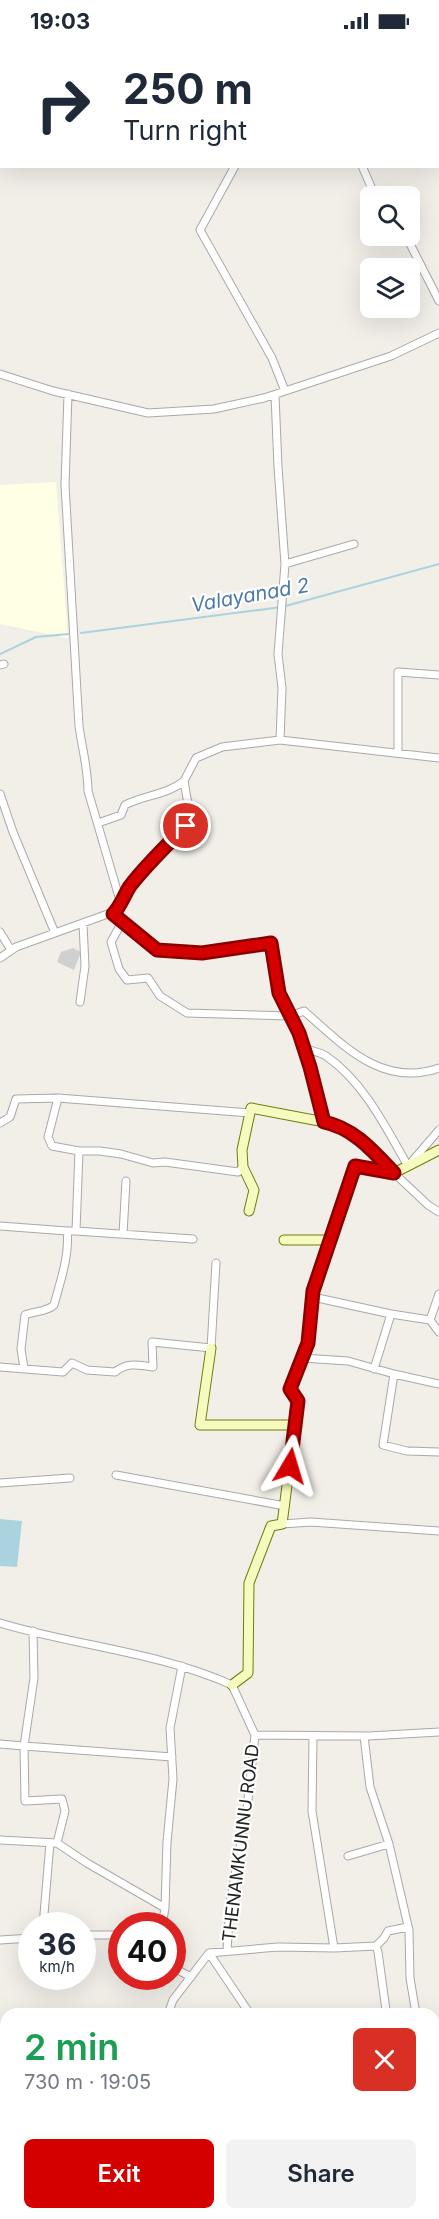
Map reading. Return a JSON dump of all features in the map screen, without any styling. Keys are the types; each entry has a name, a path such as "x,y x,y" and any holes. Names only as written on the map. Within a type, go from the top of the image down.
{"street":[{"path":"234,168 200,230 272,358 285,391"},
{"path":"363,168 371,186"},
{"path":"411,246 439,301"},
{"path":"0,374 68,394 148,413 214,409 275,395 391,356 439,333"},
{"path":"68,394 65,485 79,726 83,759 88,772 88,792 121,904"},
{"path":"275,395 285,564 278,654 282,688 280,740"},
{"path":"285,564 354,544"},
{"path":"398,753 398,672 439,675"},
{"path":"98,823 121,815 125,805 134,800 174,789 184,781 195,758 222,747 280,740 439,758"},
{"path":"0,958 11,951 55,933 113,914 131,884 186,826 189,810 184,781"},
{"path":"0,794 13,832 55,933"},
{"path":"113,914 157,950 202,953 271,943 279,993 304,1048 324,1122"},
{"path":"122,922 111,942 118,969 127,980 148,978 160,996 187,1013 290,1016 304,1011 355,1055 390,1071 422,1074 439,1068"},
{"path":"80,1002 85,966 83,924"},
{"path":"0,932 11,951"},
{"path":"304,1048 325,1055 350,1077 369,1101 408,1166"},
{"path":"0,1123 10,1117 16,1099 58,1098 250,1113"},
{"path":"58,1098 48,1137 52,1146 79,1151 100,1151 153,1163 165,1162 238,1172 243,1167"},
{"path":"249,1211 254,1190 243,1167 242,1150 252,1108 335,1124 362,1140 428,1205 439,1212"},
{"path":"408,1166 439,1130"},
{"path":"282,1524 298,1401 290,1389 308,1343 313,1297 355,1166 394,1173 439,1150"},
{"path":"76,1231 79,1151"},
{"path":"123,1234 126,1181"},
{"path":"0,1226 193,1239"},
{"path":"24,1368 21,1349 25,1315 50,1309 54,1305 63,1270 68,1240 67,1231"},
{"path":"284,1240 330,1240"},
{"path":"216,1263 210,1348 200,1425 295,1425"},
{"path":"430,1320 439,1294"},
{"path":"313,1297 430,1320 439,1332"},
{"path":"374,1369 391,1314"},
{"path":"0,1367 63,1372 72,1363 87,1370 115,1372 123,1366 134,1364 153,1367 153,1342 210,1348"},
{"path":"302,1358 348,1361 439,1384"},
{"path":"394,1374 383,1445 407,1451 439,1452"},
{"path":"116,1475 285,1506"},
{"path":"0,1483 70,1478"},
{"path":"232,1685 248,1673 249,1582 271,1526 311,1522 439,1531"},
{"path":"0,1623 131,1652 200,1671 232,1685 255,1735 364,1736 439,1732"},
{"path":"33,1631 34,1678 24,1746 25,1800 62,1799 65,1811 54,1843 45,1912"},
{"path":"164,1912 167,1842 173,1779 170,1728 182,1666"},
{"name":"THENAMKUNNU ROAD","path":"227,1951 230,1903 247,1809 255,1735"},
{"path":"313,1736 312,1811 334,1948"},
{"path":"364,1736 370,1787 389,1844 408,1927 410,1978 415,2008"},
{"path":"0,1744 172,1757"},
{"path":"0,1840 54,1843 165,1908"},
{"path":"348,1856 389,1844"},
{"path":"170,2008 173,2000 209,1953 278,1947 376,1946 387,1931 408,1927"},
{"path":"0,1940 18,1939"},
{"path":"376,1946 386,2008"},
{"path":"209,1953 246,2008"},
{"path":"186,1975 190,1977"}],"shaded area":[{"path":"56,482 68,638 0,624 0,485"},
{"path":"73,948 81,952 74,970 57,962 61,952"}],"water":[{"path":"0,1519 22,1521 17,1567 0,1566"}],"waterway":[{"name":"Valayanad 2","path":"81,633 282,607 439,564"},
{"name":"Valayanad 2","path":"0,654 36,637 68,634"}],"route":[{"path":"186,826 131,884 113,914 157,950 202,953 271,943 279,993 299,1033 324,1122 335,1124 362,1140 394,1173 355,1166 313,1291 308,1343 290,1389 298,1401 290,1466"}]}
